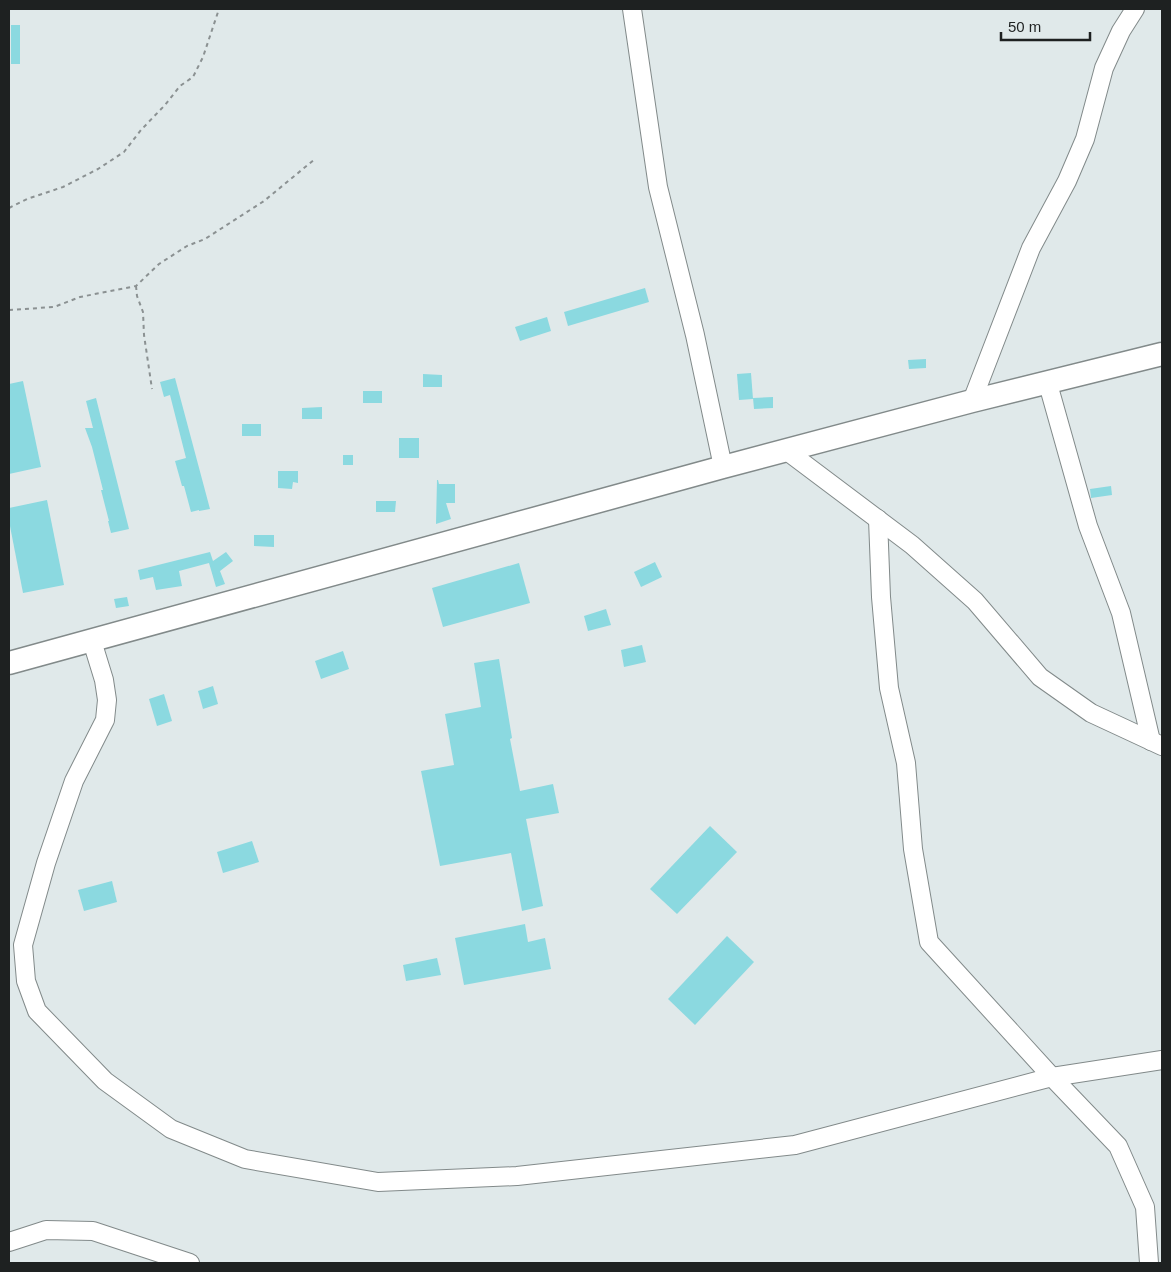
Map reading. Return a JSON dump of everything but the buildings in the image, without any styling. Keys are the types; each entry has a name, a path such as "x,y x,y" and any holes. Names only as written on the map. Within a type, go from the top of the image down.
{"main road":[{"path":"9,664 723,467 972,401 1048,384 1162,354"}],"street":[{"path":"632,9 658,187 695,335 723,467"},
{"path":"972,401 1031,248 1067,181 1084,139 1104,68 1121,31 1135,9"},
{"path":"1048,384 1088,526 1121,613 1156,744"},
{"path":"787,451 912,545 976,601 1040,677 1091,713 1156,744"},
{"path":"878,519 881,597 889,688 906,763 913,849 929,942 1052,1077 1118,1146 1145,1207 1149,1263"},
{"path":"92,641 104,680 107,700 105,720 74,781 46,863 23,945 26,981 37,1011 105,1081 171,1129 245,1159 378,1182 517,1176 795,1145 1052,1077 1162,1060"},
{"path":"9,1242 46,1230 93,1231 190,1263"}],"path":[{"path":"9,208 27,199 63,187 98,169 124,152 180,86 193,77 203,57 219,9"},
{"path":"9,310 54,307 80,297 136,286 158,264 186,246 216,232 264,201 315,159"},
{"path":"136,286 137,296 143,312 144,335 152,389"}]}
